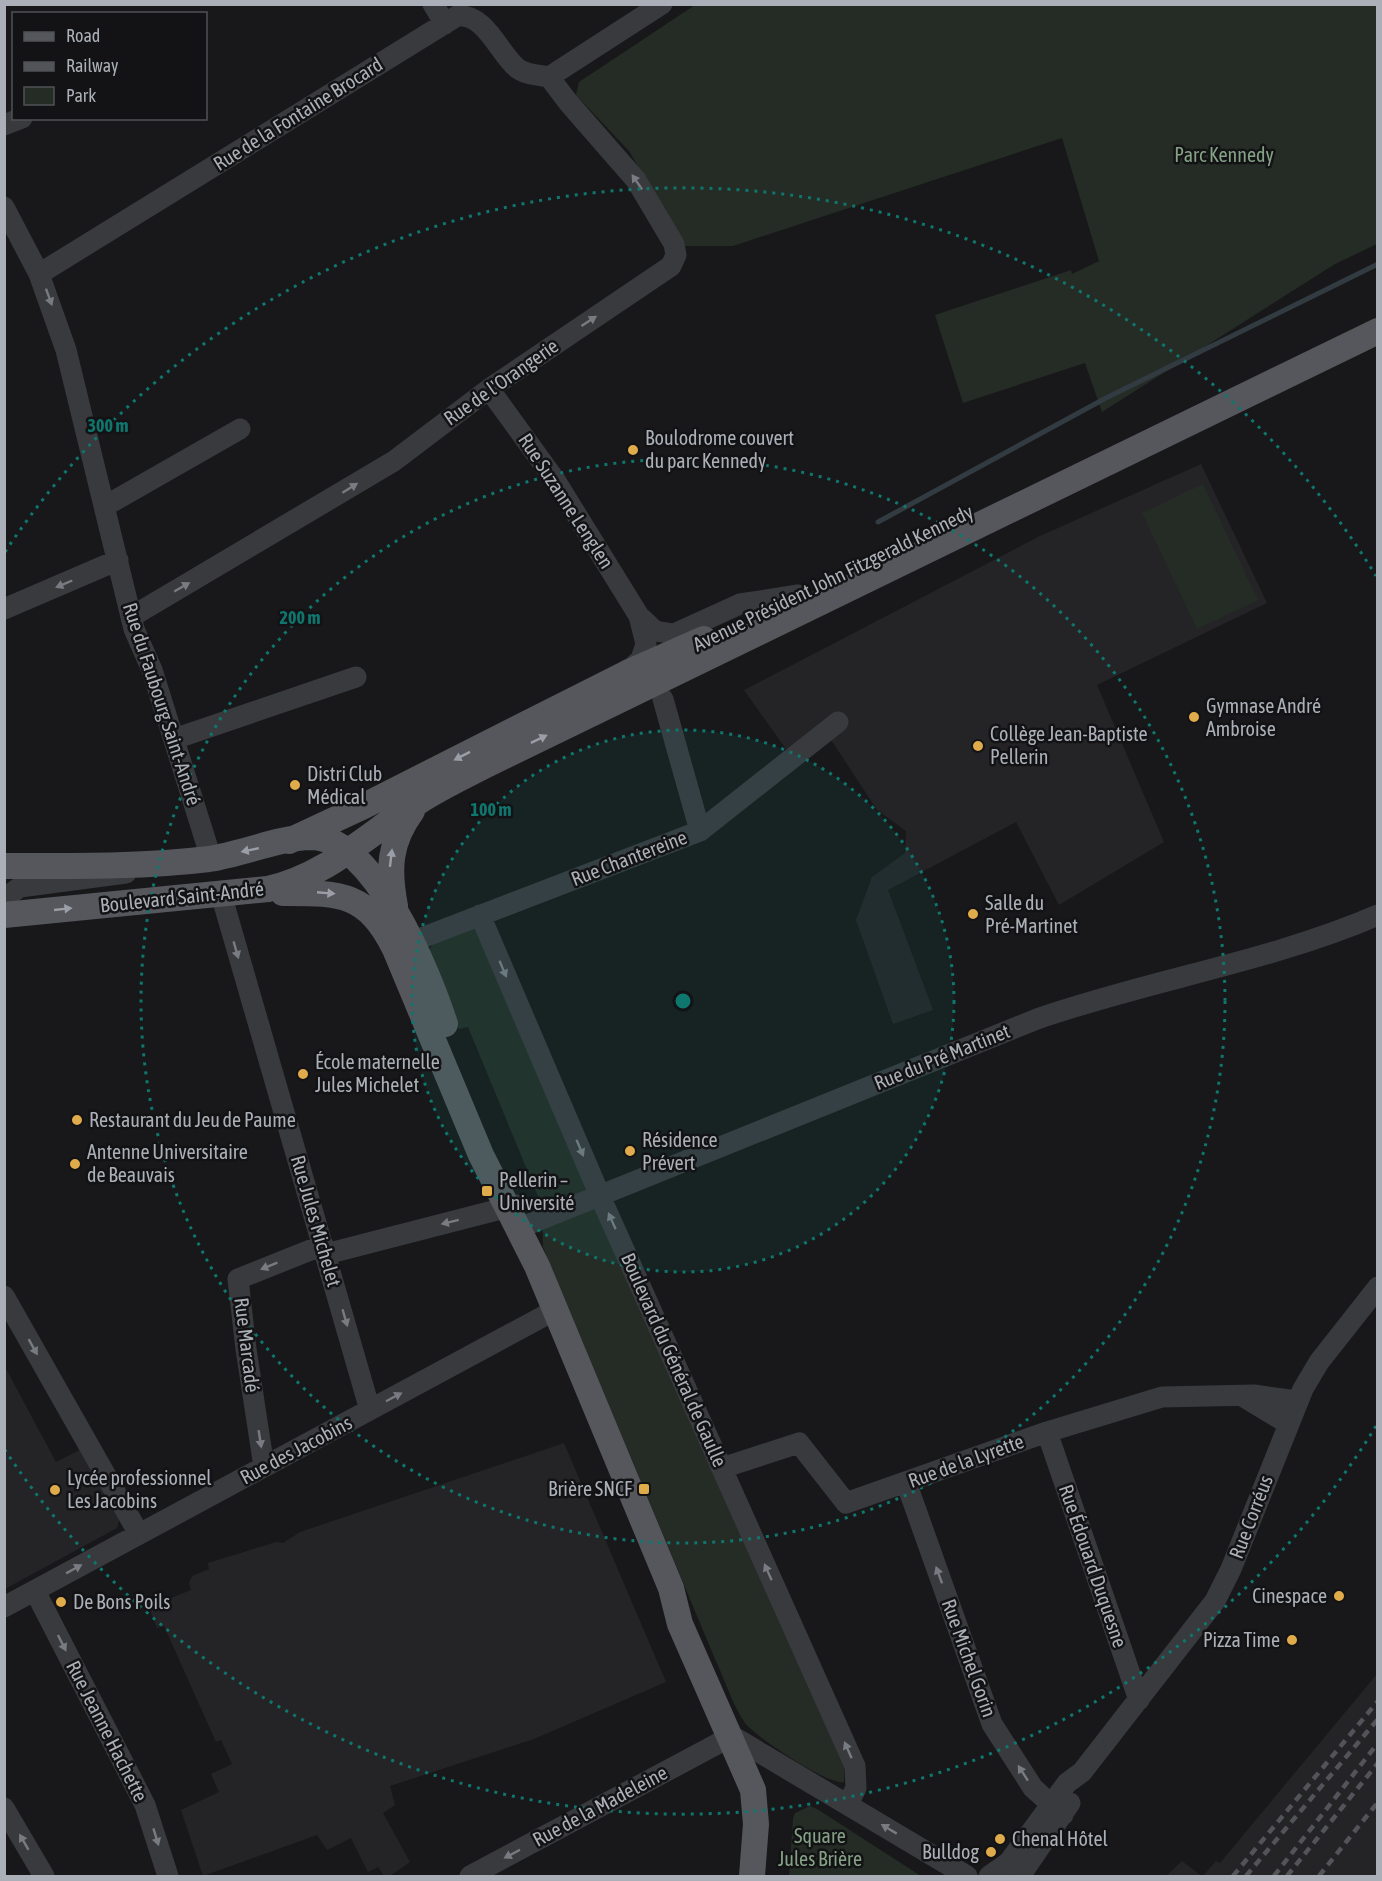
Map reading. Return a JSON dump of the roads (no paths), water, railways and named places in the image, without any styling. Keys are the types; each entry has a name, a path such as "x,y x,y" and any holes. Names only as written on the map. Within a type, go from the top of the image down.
{"main road":[{"name":"Avenue Président John Fitzgerald Kennedy","path":"289,841 364,806 627,673 798,595 1377,316"},
{"name":"Avenue Président John Fitzgerald Kennedy","path":"350,851 417,803 539,739 1377,331"},
{"path":"417,803 400,828 392,852 390,875 403,945 671,1588 698,1633 753,1771 756,1806 752,1876"},
{"path":"289,841 321,838 350,851 371,875 396,916"},
{"name":"Boulevard Saint-André","path":"4,867 179,861 211,858 289,841"},
{"name":"Boulevard Saint-André","path":"5,915 247,892 294,882 350,851"},
{"path":"211,858 221,894"},
{"path":"4,878 88,865"},
{"path":"247,892 322,892 355,900 403,945"},
{"path":"753,1771 768,1785 772,1806 768,1876"}],"street":[{"path":"433,4 445,24"},
{"path":"549,77 662,4"},
{"name":"Rue de la Fontaine Brocard","path":"39,274 458,16 469,17 479,24 517,68 529,74 549,77"},
{"name":"Rue de l'Orangerie","path":"131,617 394,461 489,389 665,271 676,255 674,244 636,180 549,77"},
{"name":"Rue du Faubourg Saint-André","path":"7,218 39,274 66,350 131,617 174,739 211,858"},
{"name":"Rue Suzanne Lenglen","path":"489,389 555,480 639,616 655,631 674,634 740,604 798,595"},
{"path":"105,506 240,429"},
{"path":"4,609 118,560"},
{"name":"Rue Suzanne Lenglen","path":"627,673 640,659 646,644 639,616"},
{"path":"174,739 356,677"},
{"path":"663,699 700,831"},
{"name":"Rue Chantereine","path":"403,945 700,831 838,722"},
{"path":"4,905 9,895 20,887 96,879 179,861"},
{"name":"Rue Jules Michelet","path":"221,894 370,1410"},
{"name":"Boulevard du Général de Gaulle","path":"480,915 600,1194 855,1766 856,1788 848,1804"},
{"name":"Rue du Pré Martinet","path":"516,1217 600,1194 1037,1019 1095,1000 1324,937 1377,915"},
{"name":"Rue Marcadé","path":"264,1467 238,1279 325,1249 516,1217"},
{"name":"Rue Corréus","path":"989,1876 1009,1862 1057,1811 1099,1760 1109,1738 1220,1592 1297,1401 1319,1362 1377,1287"},
{"path":"4,1296 139,1534"},
{"name":"Rue des Jacobins","path":"4,1608 555,1311"},
{"path":"1240,1395 1287,1424"},
{"name":"Rue de la Lyrette","path":"722,1468 799,1443 846,1503 1047,1432 1162,1397 1240,1395 1297,1401"},
{"name":"Rue Édouard Duquesne","path":"1047,1432 1139,1700"},
{"name":"Rue Michel Gorin","path":"906,1482 992,1724 1033,1788 1057,1811"},
{"name":"Rue Jeanne Hachette","path":"35,1591 144,1805 168,1876"},
{"path":"739,1740 962,1873 979,1876"},
{"name":"Rue de la Madeleine","path":"470,1876 739,1740"},
{"path":"753,1771 776,1764 793,1771"},
{"path":"4,1808 44,1876"},
{"name":"Rue Corréus","path":"1021,1874 1057,1811"}],"waterway":[{"path":"878,522 1106,398 1378,264"}],"railway":[{"path":"1233,1876 1378,1701"},
{"path":"1246,1876 1378,1719"},
{"path":"1274,1876 1378,1743"},
{"path":"1287,1876 1378,1763"},
{"path":"1319,1876 1378,1802"}],"place":[{"name":"Boulodrome couvert du parc Kennedy","path":"633,450"},
{"name":"Gymnase André Ambroise","path":"1194,717"},
{"name":"Collège Jean-Baptiste Pellerin","path":"978,746"},
{"name":"Distri Club Médical","path":"295,785"},
{"name":"Salle du Pré-Martinet","path":"973,914"},
{"name":"École maternelle Jules Michelet","path":"303,1074"},
{"name":"Restaurant du Jeu de Paume","path":"77,1120"},
{"name":"Résidence Prévert","path":"630,1151"},
{"name":"Antenne Universitaire de Beauvais","path":"75,1164"},
{"name":"Pellerin – Université","path":"487,1191"},
{"name":"Brière SNCF","path":"644,1489"},
{"name":"Lycée professionnel Les Jacobins","path":"55,1490"},
{"name":"Cinespace","path":"1339,1596"},
{"name":"De Bons Poils","path":"61,1602"},
{"name":"Pizza Time","path":"1292,1640"},
{"name":"Chenal Hôtel","path":"1000,1839"},
{"name":"Bulldog","path":"991,1852"}],"park label":[{"name":"Parc Kennedy","path":"1224,155"},
{"name":"Square Jules Brière","path":"820,1848"}]}
